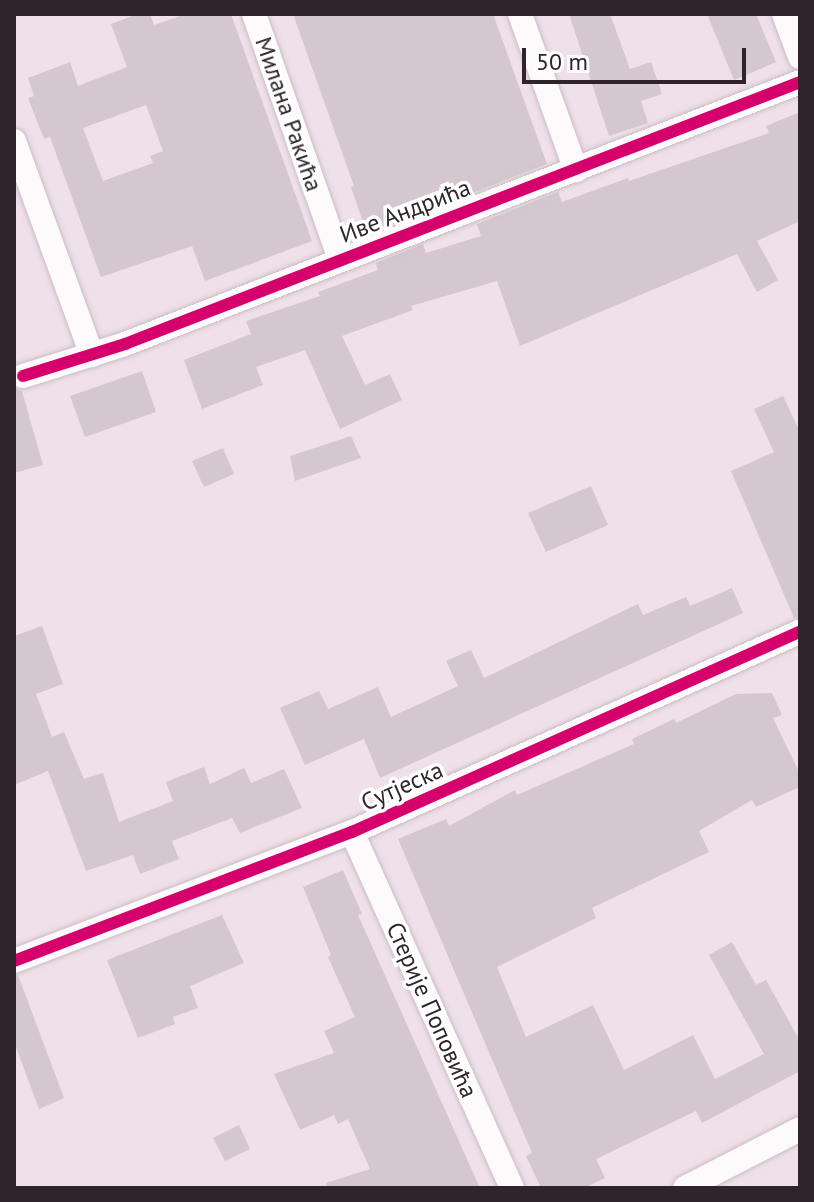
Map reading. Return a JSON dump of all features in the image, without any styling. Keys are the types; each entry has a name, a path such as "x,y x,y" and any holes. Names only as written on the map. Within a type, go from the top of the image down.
{"street":[{"name":"Милана Ракића","path":"254,14 340,259"},
{"path":"520,14 576,170"},
{"path":"784,14 800,57"},
{"name":"Иве Андрића","path":"23,376 92,355 800,82"},
{"path":"14,141 92,355"},
{"name":"Сутјеска","path":"14,961 352,832 800,632"},
{"name":"Стерије Поповића","path":"352,832 512,1188"},
{"path":"685,1188 800,1129"}],"building":[{"path":"138,14 150,14 154,25 186,14 231,14 312,241 205,281 192,246 101,277 50,137 44,139 28,98 34,96 28,78 70,62 78,86 127,67 111,24","holes":["146,105 163,151 150,156 153,163 103,181 83,128"]},
{"path":"293,14 493,14 547,164 467,195 464,186 411,206 414,216 367,234 351,187 354,186"},
{"path":"569,14 610,14 630,69 651,62 662,94 641,101 648,123 609,136"},
{"path":"707,14 756,14 776,62 734,80"},
{"path":"800,112 800,221 757,241 778,280 757,292 737,254 520,346 497,281 411,306 413,310 342,336 365,385 390,374 402,400 340,429 305,350 256,367 263,385 202,409 184,360 251,334 246,321 320,296 318,292 378,270 376,263 423,244 426,253 481,236 477,224 558,192 562,202 628,178 629,181 769,133 766,126"},
{"path":"142,371 156,412 85,437 70,396"},
{"path":"14,388 22,391 43,465 14,473"},
{"path":"783,396 800,432 800,617 794,618 731,471 774,452 754,409"},
{"path":"351,436 361,458 295,481 290,456"},
{"path":"223,448 234,474 204,487 192,461"},
{"path":"591,486 608,525 546,552 528,513"},
{"path":"732,588 743,613 380,778 364,739 305,765 280,708 319,691 328,709 378,687 391,717 458,686 446,661 471,650 484,678 638,604 643,615 686,597 690,606"},
{"path":"42,626 63,684 36,694 52,737 64,732 84,779 103,773 119,822 173,801 166,782 204,767 210,784 244,768 251,783 284,769 302,808 240,833 232,818 172,841 179,859 140,874 133,855 86,871 48,771 14,785 14,636"},
{"path":"772,693 782,715 773,718 800,774 800,787 756,807 752,800 699,831 709,852 592,908 596,918 497,967 526,1037 593,1005 624,1070 693,1035 715,1079 764,1054 709,955 732,942 756,985 766,980 800,1041 800,1071 702,1123 696,1111 596,1159 605,1178 584,1188 541,1188 526,1156 532,1153 398,839 446,819 449,826 515,790 517,795 634,744 632,739 674,719 676,723 736,694"},
{"path":"343,870 362,914 358,915 480,1188 327,1188 326,1183 370,1169 348,1119 338,1124 334,1115 300,1130 274,1074 334,1053 324,1031 355,1017 328,957 331,955 303,887"},
{"path":"222,915 244,963 190,986 198,1008 173,1017 175,1024 138,1038 107,960"},
{"path":"18,975 64,1098 39,1109 14,1042 14,976"},
{"path":"239,1125 250,1149 225,1161 213,1138"}],"cycle path":[{"path":"23,376 125,344 800,82"},
{"path":"14,961 352,832 800,632"}]}
